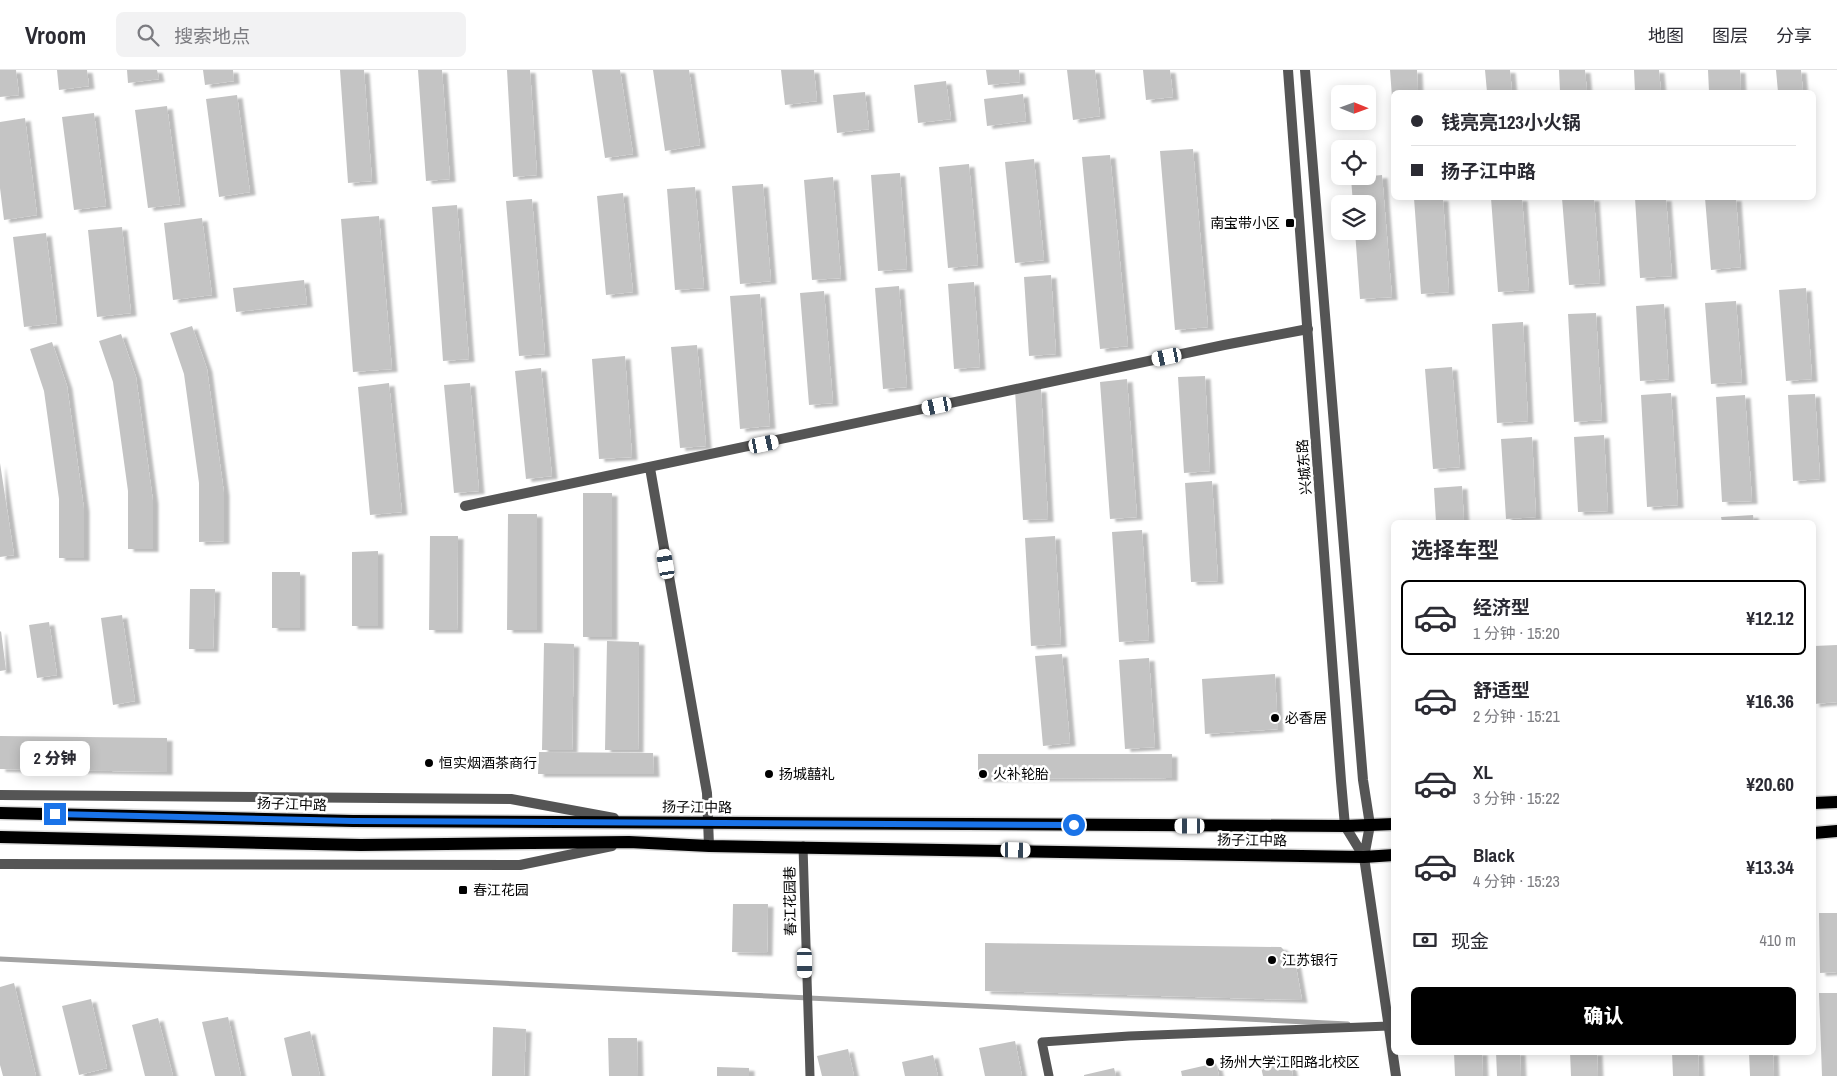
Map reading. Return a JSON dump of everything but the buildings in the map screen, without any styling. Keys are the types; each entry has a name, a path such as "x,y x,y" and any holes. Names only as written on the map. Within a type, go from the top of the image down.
{"main road":[{"path":"1816,803 1837,802"},
{"name":"扬子江中路","path":"0,812 353,821 1345,826 1391,824"},
{"path":"1816,833 1837,832"},
{"name":"扬子江中路","path":"0,837 361,845 629,842 709,846 803,846 1364,857 1391,855"}],"street":[{"name":"兴城东路","path":"1288,70 1345,826 1364,857"},
{"name":"兴城东路","path":"1305,70 1363,780 1370,826 1364,857 1391,1040"},
{"path":"465,506 1214,347 1308,329"},
{"path":"650,468 707,793 710,823 709,846"},
{"path":"0,795 511,799 627,821"},
{"path":"0,864 520,865 629,842"},
{"name":"兴城东路","path":"1393,1055 1396,1076"}],"lane":[{"name":"春江花园巷","path":"803,846 805,982 810,1076"},
{"path":"1049,1076 1042,1042 1129,1036 1389,1026"}],"waterway":[{"path":"0,959 1348,1024"}],"place":[{"name":"南宝带小区","path":"1290,223"},
{"name":"必香居","path":"1275,718"},
{"name":"恒实烟酒茶商行","path":"429,763"},
{"name":"扬城囍礼","path":"769,774"},
{"name":"火补轮胎","path":"983,774"},
{"name":"春江花园","path":"463,890"},
{"name":"江苏银行","path":"1272,960"},
{"name":"扬州大学江阳路北校区","path":"1210,1062"}],"route":[{"path":"55,814 353,821 627,821 1074,825"}]}
